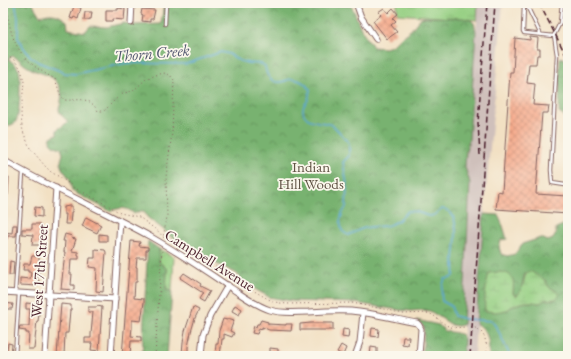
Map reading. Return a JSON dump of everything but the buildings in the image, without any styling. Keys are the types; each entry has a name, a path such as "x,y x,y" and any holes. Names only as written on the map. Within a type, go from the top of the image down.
{"street":[{"path":"131,23 132,3"},
{"path":"356,3 361,16 376,39"},
{"name":"Campbell Avenue","path":"3,160 151,238 250,300 269,310 288,313 330,311 363,312 417,323 421,329 419,356"},
{"name":"West 17th Street","path":"45,356 56,188"},
{"path":"111,356 120,221"},
{"path":"201,356 203,335 210,316 228,285"},
{"path":"3,292 115,299"},
{"path":"355,356 360,342 363,312"}],"lane":[{"path":"165,24 166,3"},
{"path":"562,3 560,23 554,36 557,55 551,170 552,183 568,186"},
{"path":"541,34 527,6 524,4 523,32 554,36"},
{"path":"15,356 24,172"}],"path":[{"path":"5,3 16,46 34,65 55,79 60,94 64,100 82,99 89,102 98,111 104,111 116,99 124,93 133,91 146,79 164,73 170,75 174,80 172,133 166,177 167,217 163,238"},
{"path":"3,54 14,60 19,66 22,74 24,82 21,113 22,127 30,148 44,166 73,187 120,213 139,218 159,232 163,238 217,267 230,271 244,285 275,302 286,304 352,303 403,314 430,314 435,316 444,324 454,328 473,327 480,331 485,337 487,344 487,356"},
{"path":"155,356 162,252"}],"shaded area":[{"path":"478,3 503,3 484,214 474,356 463,356 463,325 470,183 465,167 466,151 469,140"}],"green space":[{"name":"Indian Hill Woods","path":"3,3 32,3 40,16 48,14 58,15 67,21 68,29 85,32 90,26 107,27 124,23 135,25 161,24 164,3 312,3 351,6 361,29 373,47 385,48 392,46 411,30 420,18 463,18 471,20 474,23 476,31 469,140 466,151 465,167 470,183 463,325 452,325 430,311 399,310 355,303 292,301 269,297 246,284 236,273 215,263 198,251 170,236 147,217 144,211 134,214 123,208 110,211 72,191 70,180 61,165 63,154 61,148 50,142 51,137 57,134 57,130 68,122 61,115 59,110 61,104 60,88 51,77 31,69 13,56 8,59 16,65 20,74 18,112 14,124 8,126 3,124"},
{"path":"397,3 478,3 477,20 397,14"},
{"path":"560,57 565,59 568,63 568,119 559,113"},
{"path":"484,214 498,215 507,239 501,240 499,247 501,254 507,256 515,254 522,244 541,238 548,241 553,239 556,234 556,228 568,223 568,356 489,356 486,333 484,329 476,324","holes":["497,272 510,276 513,285 513,294 517,296 521,290 525,273 545,280 549,287 556,291 556,299 545,300 540,303 525,302 514,305 507,310 485,311 487,282"]},
{"path":"148,241 159,249 159,262 167,269 166,289 172,292 167,356 142,356"},
{"path":"159,249 174,257 172,292 166,289 167,269 159,262"},
{"path":"530,271 545,280 549,287 560,294 556,299 545,300 540,303 525,302 514,305 507,310 496,312 485,311 489,273 503,272 509,275 513,280 513,294 517,296 521,290 526,273"},
{"path":"416,320 439,325 445,331 462,335 464,340 463,356 422,356 424,327"}],"waterway":[{"name":"Thorn Creek","path":"15,3 18,17 18,38 24,48 30,56 38,62 65,73 76,74 127,63 186,64 221,52 229,54 240,61 262,64 265,66 269,77 274,81 282,82 292,79 303,82 310,90 308,100 303,107 304,115 311,120 332,125 349,143 349,156 343,162 347,185 346,207 340,221 342,231 348,235 370,227 389,225 398,221 408,211 419,212 429,216 432,216 442,209 448,211 452,215 455,222 456,230 454,276 445,279 441,295 442,301 451,306 454,316 465,319 492,321 498,330 510,356"}],"railway":[{"path":"480,155 478,123 487,3"},
{"path":"470,356 495,3"},
{"path":"539,3 568,59"}]}
